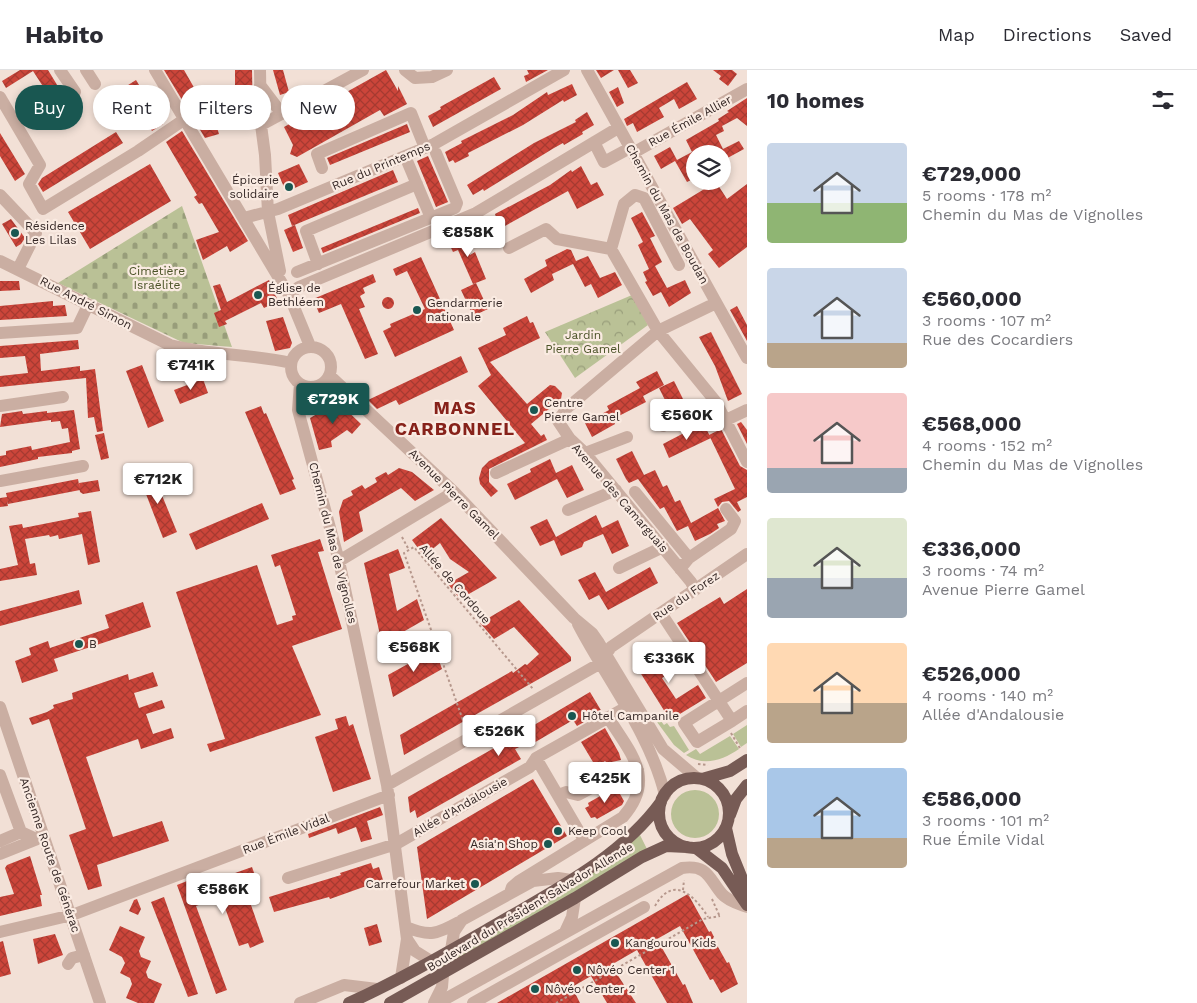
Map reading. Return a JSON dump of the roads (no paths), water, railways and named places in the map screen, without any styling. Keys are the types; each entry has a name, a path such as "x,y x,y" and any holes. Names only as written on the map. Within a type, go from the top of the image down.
{"main road":[{"path":"747,760 730,771 700,779 680,781 663,798 660,817 663,829 672,839 692,847 722,868 747,906"},
{"path":"700,779 718,787 724,795 728,806 727,823 732,854 747,890"},
{"path":"692,847 714,841 727,823 736,800 747,785"},
{"name":"Boulevard du Président Salvador Allende","path":"349,1003 401,978 571,880 624,842 643,825 663,798"},
{"name":"Boulevard du Président Salvador Allende","path":"390,1003 443,975 657,849 673,846 692,847"}],"street":[{"path":"60,70 70,85"},
{"path":"86,70 95,84"},
{"path":"155,70 180,111"},
{"path":"260,70 260,85"},
{"path":"335,85 363,70"},
{"path":"405,70 415,78 432,77 447,70"},
{"name":"Rue du Printemps","path":"244,218 278,209 405,156 430,150 564,70"},
{"name":"Chemin du Mas de Boudan","path":"587,70 747,358"},
{"name":"Rue Émile Allier","path":"594,142 604,162 631,150 747,89"},
{"path":"0,97 40,165 29,184 43,209 138,152 180,123"},
{"path":"271,100 281,113"},
{"path":"297,272 432,218 455,208 457,203 411,113 317,154 322,168"},
{"path":"265,155 271,128 281,115"},
{"path":"289,295 299,287 476,213 618,128"},
{"path":"192,130 282,282 310,346"},
{"path":"262,130 268,212 282,282"},
{"path":"405,156 432,218"},
{"path":"318,264 306,231 417,184"},
{"path":"0,195 36,233 18,269"},
{"path":"679,265 644,198 635,195 624,204 611,249 658,332 716,402 726,420 742,439 747,462"},
{"path":"262,248 268,212"},
{"path":"509,248 546,229 557,238 611,249"},
{"name":"Rue André Simon","path":"0,261 178,347 291,363"},
{"name":"Avenue des Camarguais","path":"695,590 663,547 586,453 570,439 558,421 567,408 658,332 716,303"},
{"path":"0,333 77,328 88,305"},
{"path":"310,346 321,349 328,356 332,366 330,376 325,383 317,387 308,387 300,384 294,378 291,363 295,355 302,349 310,346"},
{"name":"Avenue Pierre Gamel","path":"330,376 454,492 574,618 605,656 670,757 700,779"},
{"name":"Chemin du Mas de Vignolles","path":"300,384 298,410 339,560 388,790 406,933 401,978"},
{"path":"0,406 63,397"},
{"path":"663,426 716,402"},
{"path":"726,420 747,410"},
{"path":"586,453 627,437"},
{"path":"496,472 570,439"},
{"path":"0,481 83,466"},
{"path":"568,510 616,490"},
{"path":"339,560 454,492"},
{"path":"635,492 689,558"},
{"path":"680,569 689,558 731,529 735,521 726,508"},
{"path":"618,568 663,547"},
{"name":"Rue du Forez","path":"469,738 540,698 605,656 661,613 747,554"},
{"path":"661,613 732,720"},
{"name":"Avenue Pierre Gamel","path":"605,656 625,708 658,768 663,798"},
{"path":"747,683 684,723 696,742 747,711"},
{"name":"Ancienne Route de Générac","path":"0,706 40,838 72,915 100,1003"},
{"name":"Allée d'Andalousie","path":"288,878 396,844 530,767 536,758 625,708"},
{"path":"510,893 512,887 519,880 580,845 584,840 623,817 632,807 641,781 638,770 608,717"},
{"name":"Rue Émile Vidal","path":"0,932 72,915 388,790 469,738"},
{"path":"536,758 584,840"},
{"path":"558,795 566,792 578,795 610,778 638,770"},
{"path":"0,775 21,832"},
{"path":"0,841 21,832 40,838"},
{"path":"0,854 40,838"},
{"path":"440,1002 677,870 687,867 698,868 712,878 724,896 747,906"},
{"path":"431,961 415,951 406,933 430,934 440,932 534,881 558,878 571,880"},
{"path":"565,932 572,917 575,898"},
{"path":"473,1003 644,907"},
{"path":"450,950 454,932 462,920"},
{"path":"540,946 547,963"},
{"path":"68,964 72,958 84,955"},
{"path":"440,1002 443,975"},
{"path":"300,1003 344,985 377,990"}],"place":[{"name":"Épicerie solidaire","path":"289,187"},
{"name":"Résidence Les Lilas","path":"15,233"},
{"name":"Église de Bethléem","path":"258,295"},
{"name":"Gendarmerie nationale","path":"417,310"},
{"name":"Centre Pierre Gamel","path":"534,410"},
{"name":"B","path":"79,644"},
{"name":"Hôtel Campanile","path":"572,716"},
{"name":"Keep Cool","path":"558,831"},
{"name":"Asia'n Shop","path":"548,844"},
{"name":"Carrefour Market","path":"475,884"},
{"name":"Kangourou Kids","path":"615,943"},
{"name":"Nôvéo Center 1","path":"577,970"},
{"name":"Nôvéo Center 2","path":"535,989"}],"district":[{"name":"MAS CARBONNEL","path":"455,418"}],"park label":[{"name":"Cimetière Israélite","path":"157,278"},
{"name":"Jardin Pierre Gamel","path":"583,342"}]}
